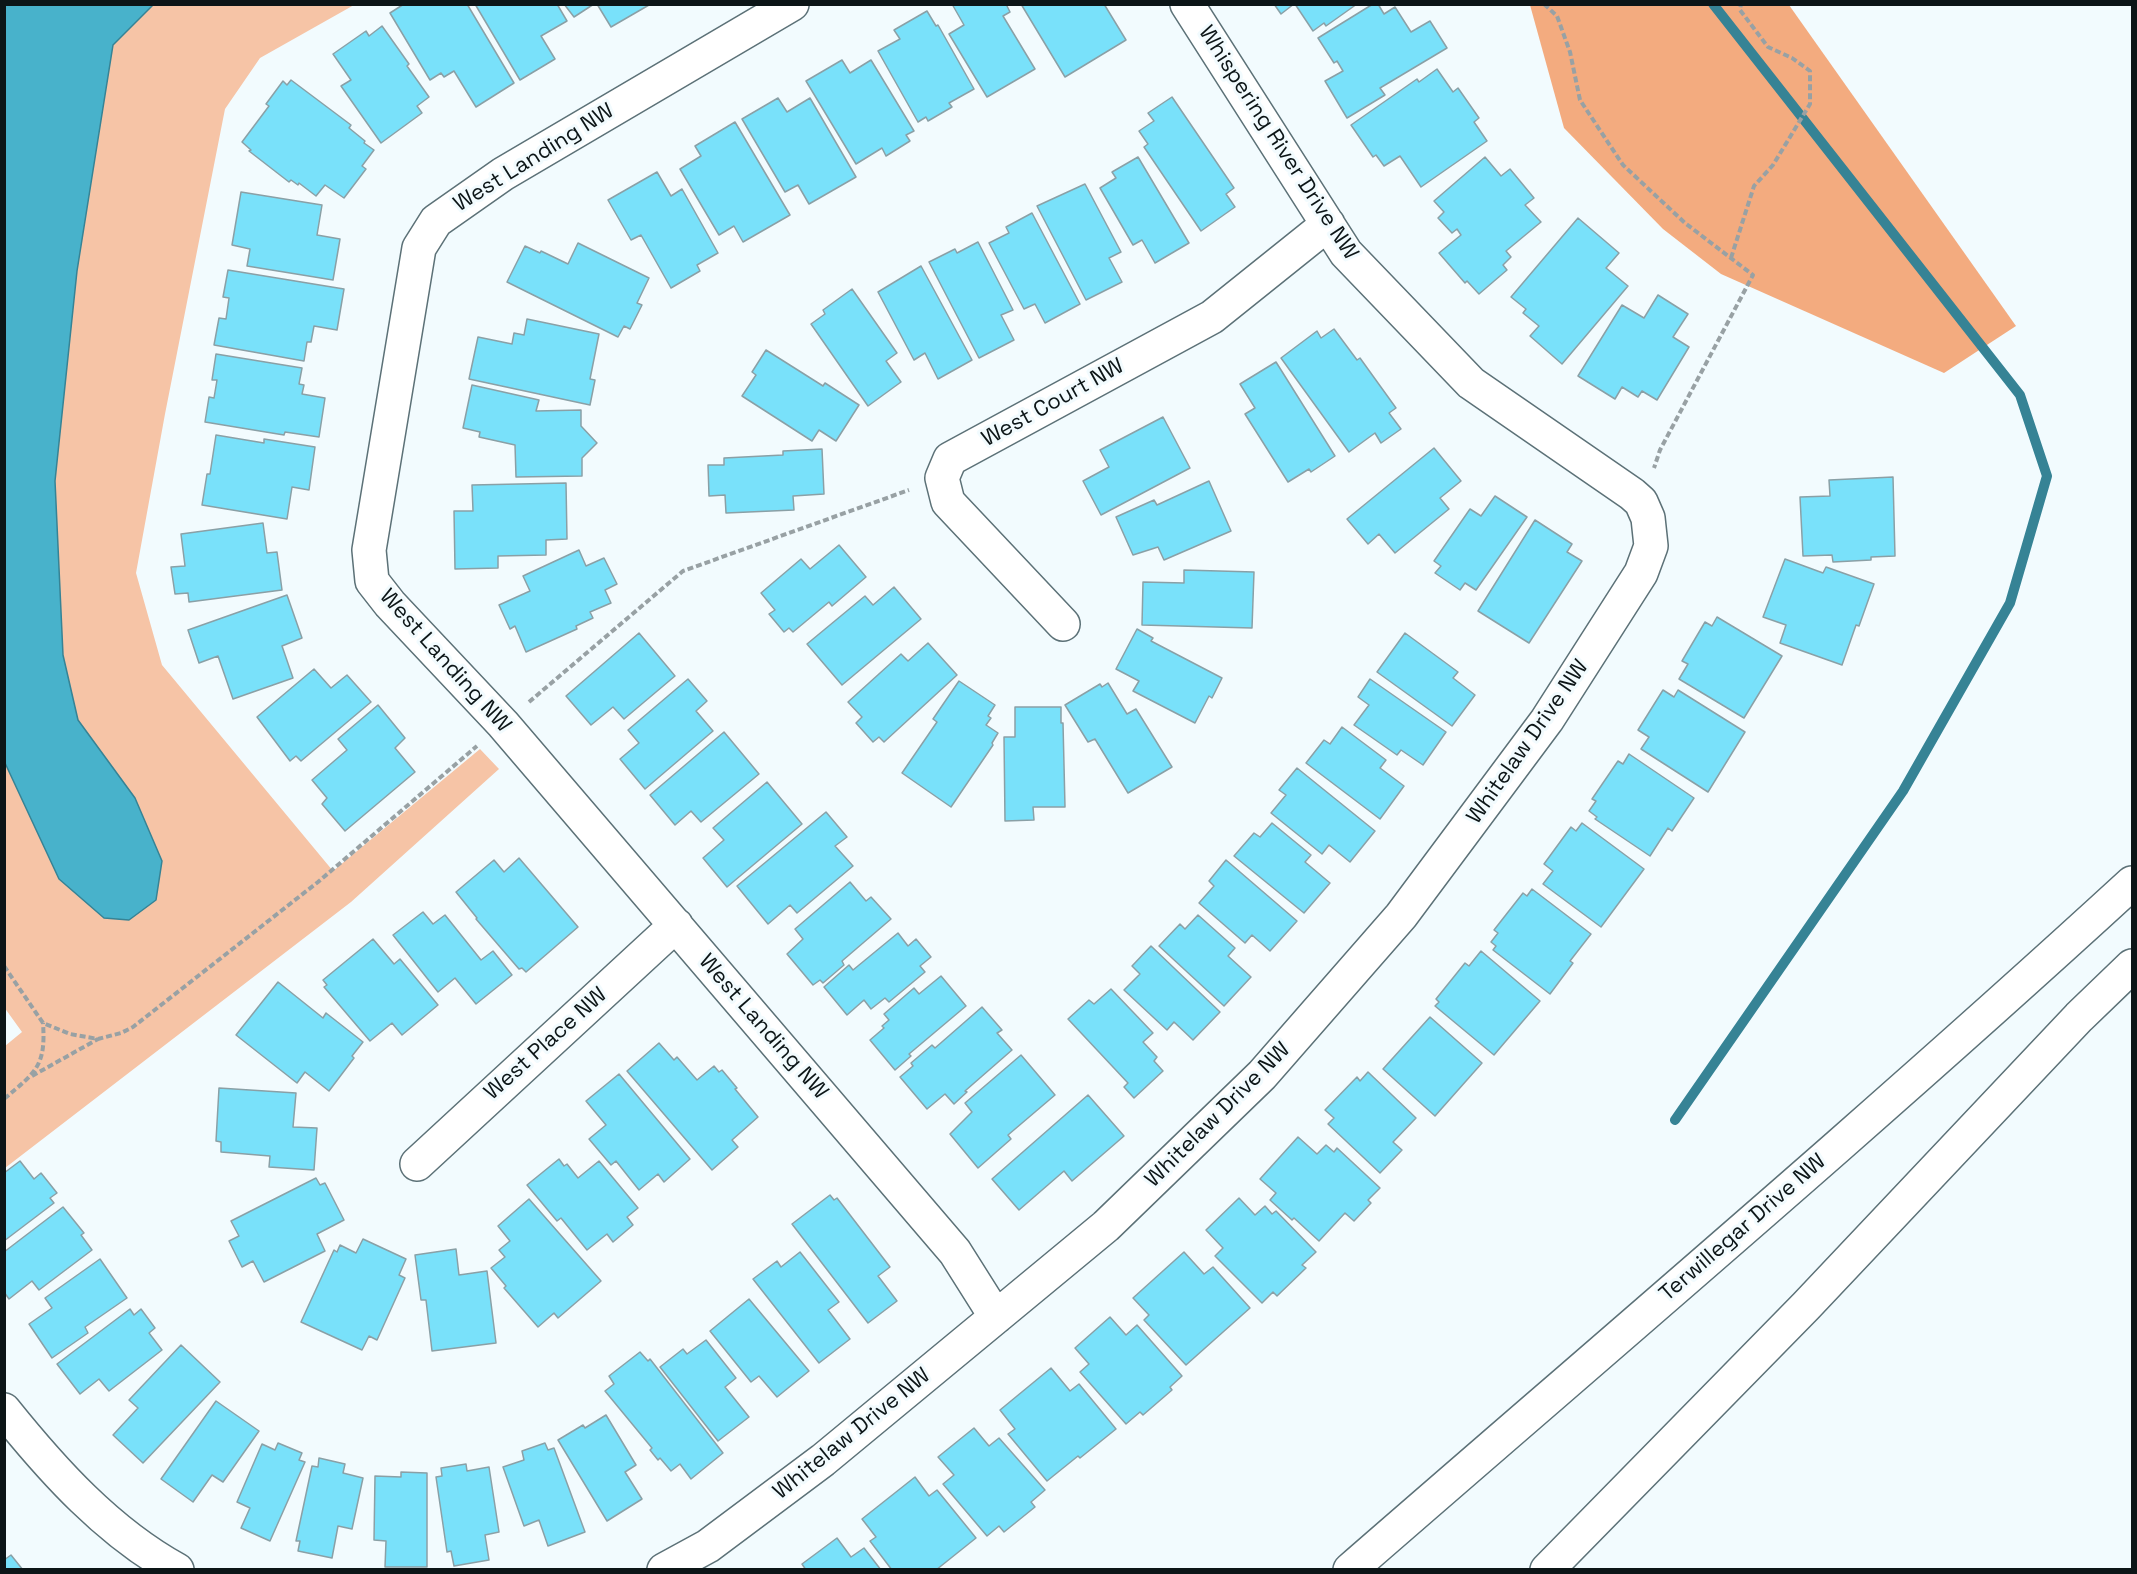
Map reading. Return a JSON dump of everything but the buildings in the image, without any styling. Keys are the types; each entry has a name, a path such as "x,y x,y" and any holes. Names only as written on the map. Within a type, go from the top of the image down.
{"street":[{"name":"West Landing NW","path":"792,4 502,174 436,221 419,248 369,550 372,581 390,604 503,724 955,1252 996,1317"},
{"name":"Whispering River Drive NW","path":"1187,4 1346,253 1472,383 1641,502"},
{"name":"West Court NW","path":"942,478 950,459 1212,316 1328,224"},
{"path":"942,478 948,502 1063,624"},
{"name":"Whitelaw Drive NW","path":"664,1569 708,1546 814,1466 1107,1226 1262,1075 1401,916 1547,720 1641,573 1651,546 1648,518 1641,502"},
{"name":"Terwillegar Drive NW","path":"1350,1569 1800,1178 2038,969 2133,882"},
{"name":"West Place NW","path":"417,1164 676,925"},
{"path":"1547,1569 1806,1306 2079,1017 2133,966"},
{"path":"4,1410 27,1438 105,1520 149,1554 177,1569"}],"path":[{"path":"1544,4 1557,16 1570,52 1580,100 1623,165 1684,223 1753,275 1660,450 1641,502"},
{"path":"1731,258 1754,186 1773,165 1810,104 1810,71 1792,58 1768,47 1740,10 1741,4"},
{"path":"4,1099 31,1076 98,1039 133,1027 318,882 683,571 942,478"},
{"path":"4,966 43,1023 45,1046 41,1059 31,1076"},
{"path":"43,1023 70,1034 98,1039"}],"shaded area":[{"path":"5,5 354,5 260,58 225,109 136,573 162,665 333,871 480,749 499,769 351,902 5,1168 5,1046 22,1032 4,1007"},
{"path":"1530,5 1789,5 2016,326 1944,373 1721,274 1663,229 1564,128"}],"water":[{"path":"5,4 153,5 113,45 77,271 55,481 63,655 78,720 135,798 162,861 156,900 129,920 104,918 59,879 5,763"}],"waterway":[{"path":"1675,1120 1903,791 2010,603 2047,476 2020,395 1713,4"}]}
